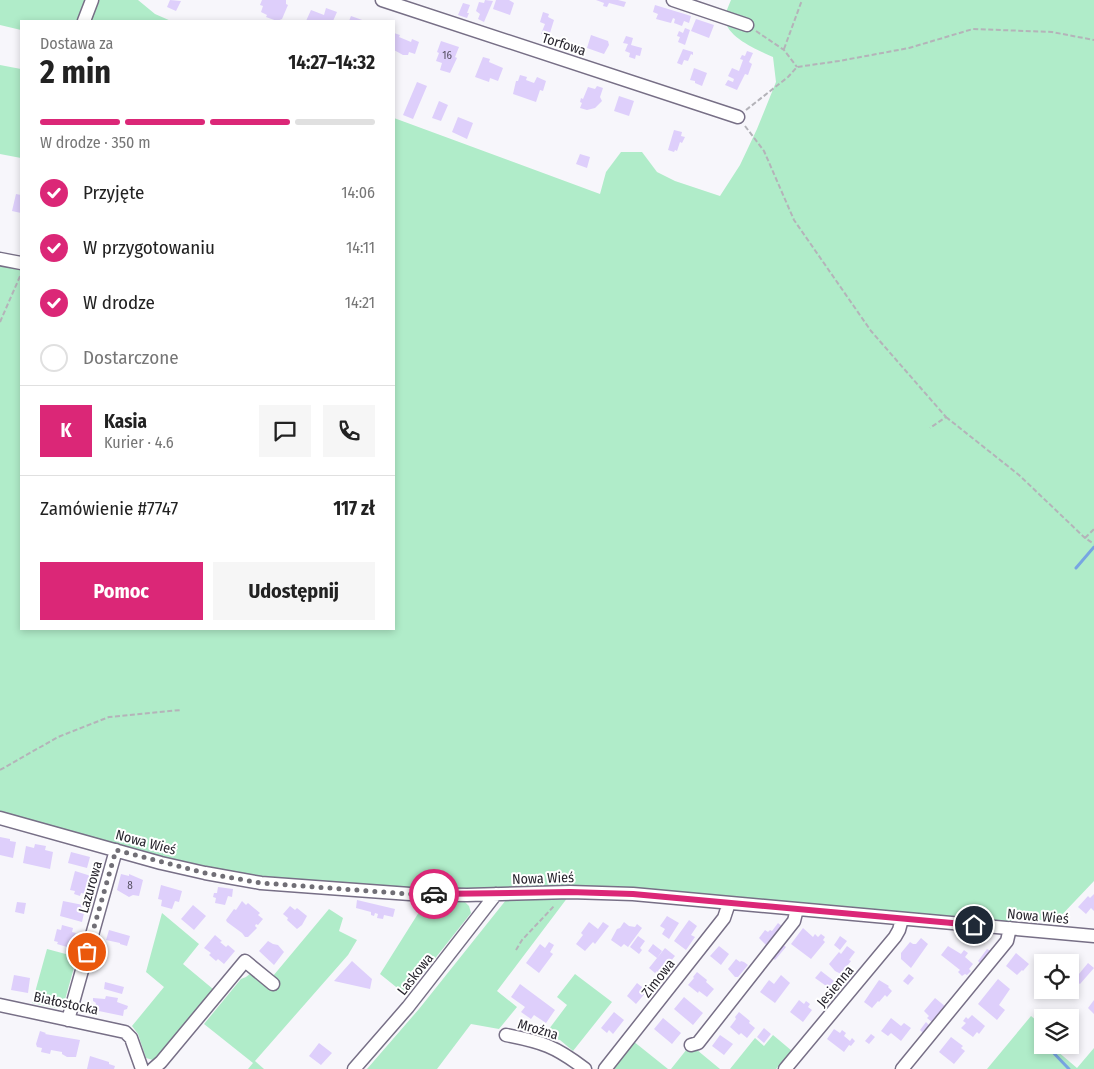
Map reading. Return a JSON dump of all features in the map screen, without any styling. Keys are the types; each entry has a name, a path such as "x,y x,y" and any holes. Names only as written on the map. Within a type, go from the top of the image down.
{"street":[{"path":"84,20 92,0"},
{"name":"Torfowa","path":"382,0 738,117"},
{"path":"672,0 747,24"},
{"path":"0,259 20,263"},
{"name":"Nowa Wieś","path":"0,818 205,873 261,883 410,894 570,892 633,894 1094,936"},
{"name":"Lazurowa","path":"68,1020 116,850"},
{"name":"Laskowa","path":"354,1069 408,1007 496,894"},
{"name":"Zimowa","path":"605,1069 724,918 729,903"},
{"path":"691,1045 698,1043 794,921 798,909"},
{"name":"Jesienna","path":"785,1069 895,937 902,919"},
{"path":"902,1069 1008,941 1010,928"},
{"path":"153,1069 161,1062 245,961 273,984"},
{"name":"Białostocka","path":"0,1005 125,1032 131,1038 142,1069"},
{"name":"Mroźna","path":"506,1035 546,1044 563,1052 585,1069"}],"path":[{"path":"784,50 802,0"},
{"path":"747,24 784,50 797,67"},
{"path":"1094,40 1052,32 973,29 909,48 797,67 788,77 738,117 764,151 794,220 871,331 946,417 1019,475 1085,538 1094,544"},
{"path":"0,322 20,275"},
{"path":"930,428 946,417"},
{"path":"1085,538 1094,528"},
{"path":"0,770 58,737 109,716 181,710"},
{"path":"516,950 522,940 570,892"}],"green space":[{"path":"0,0 93,0 88,20 20,20 20,30 0,25"},
{"path":"99,0 138,0 155,14 169,20 89,20"},
{"path":"731,0 1094,0 1094,881 1056,921 1014,918 1008,924 582,886 455,890 396,889 248,877 201,869 40,826 0,811 0,262 20,266 20,630 395,630 395,118 600,194 606,172 621,152 642,152 657,172 675,181 720,196 740,165 776,82 773,57 737,38 731,32 725,19"},
{"path":"0,65 20,69 20,158 0,154"},
{"path":"568,897 497,991 517,1007 499,1029 471,1024 437,1069 367,1069 419,1009 506,900"},
{"path":"426,901 464,901 469,906 471,913 406,995 380,974"},
{"path":"329,909 343,918 339,931 357,940 348,955 255,1061 264,1069 248,1069 253,1063 204,1024 241,979 251,973 274,990 280,982 273,976"},
{"path":"162,913 199,944 183,964 213,989 153,1060 146,1058 138,1034 132,1026 164,987 146,972"},
{"path":"47,949 77,957 64,1003 56,1008 32,1003"},
{"path":"575,974 612,1002 573,1051 560,1040 543,1037 567,1005 557,997"},
{"path":"1031,1016 1034,1018 1034,1054 1061,1054 1077,1068 1094,1048 1094,1069 987,1069"},
{"path":"773,1035 792,1051 776,1069 730,1069 755,1038 764,1046"},
{"path":"633,1041 668,1069 611,1069"},
{"path":"687,1049 691,1051 697,1050 720,1069 671,1069"}],"building":[{"path":"170,0 181,1 176,11 167,7"},
{"path":"262,0 286,0 288,5 282,19 274,20 266,17 267,15 261,12 263,6 260,5"},
{"path":"485,0 493,1 484,22 478,19 480,14 476,11 479,2 484,3"},
{"path":"496,0 509,0 514,3 510,15 493,9"},
{"path":"596,0 626,2 624,7 609,3 607,7 603,6 604,3"},
{"path":"463,3 470,5 467,18 458,15"},
{"path":"655,5 691,16 689,23 684,21 682,26 674,23 675,19 673,18 671,23 656,19 658,14 653,12"},
{"path":"326,8 337,12 333,20 306,20 311,10 324,15"},
{"path":"543,12 549,14 548,17 554,20 549,36 541,34 545,24 540,22"},
{"path":"351,16 362,20 349,20"},
{"path":"696,19 714,25 709,38 691,31"},
{"path":"685,28 690,30 685,45 678,42 680,37 677,36 679,31 683,33"},
{"path":"395,33 411,42 412,39 419,42 415,54 409,52 408,55 403,55 395,51"},
{"path":"591,35 608,41 609,45 604,54 587,48"},
{"path":"626,36 633,38 631,45 642,48 640,56 636,55 635,59 629,57 630,53 625,51 628,44 623,43"},
{"path":"441,41 459,47 455,57 457,58 450,73 440,70 442,63 436,61"},
{"path":"683,49 693,52 693,55 691,54 688,61 684,60 682,65 677,63"},
{"path":"747,51 753,53 749,62 752,64 748,75 745,74 737,90 725,85 728,80 733,82 734,79 728,76 732,68 739,71 743,60 740,59 742,55 745,56"},
{"path":"483,57 490,59 489,62 503,68 498,81 490,78 489,82 475,77"},
{"path":"694,68 707,73 702,86 690,80"},
{"path":"520,75 527,77 526,80 534,83 537,77 546,81 543,91 540,90 536,102 513,94 516,81 518,81"},
{"path":"417,82 427,86 413,119 403,115"},
{"path":"597,86 603,88 600,97 602,101 595,108 587,110 580,108 581,98 583,99 588,87 595,89"},
{"path":"619,96 634,101 629,116 614,111"},
{"path":"439,101 448,105 441,121 432,118"},
{"path":"458,117 473,123 467,139 452,132"},
{"path":"674,130 682,132 681,136 685,137 682,143 680,142 677,151 675,150 674,152 668,150"},
{"path":"580,154 590,157 587,168 576,164"},
{"path":"16,194 20,195 20,213 12,211"},
{"path":"0,837 16,842 13,858 0,855"},
{"path":"35,844 46,846 45,850 53,852 50,869 23,863 26,846 34,848"},
{"path":"71,852 90,857 87,868 68,863"},
{"path":"75,871 91,876 86,894 81,893 80,896 74,894 75,891 70,890"},
{"path":"121,874 129,876 129,874 143,880 139,896 133,895 129,897 117,890"},
{"path":"161,885 182,891 179,902 175,901 172,909 161,906 162,900 158,899"},
{"path":"218,887 233,889 232,897 228,896 225,905 215,903 216,898 213,897 214,893 217,893"},
{"path":"1094,894 1094,911 1091,908 1086,914 1078,907 1088,896 1090,898"},
{"path":"357,900 395,909 393,917 384,915 383,919 377,918 378,914 375,913 374,916 371,915 371,912 356,908"},
{"path":"63,901 83,905 81,912 84,913 82,922 60,916"},
{"path":"242,901 246,905 248,903 260,913 258,915 263,919 258,925 256,924 257,928 248,937 245,937 226,920"},
{"path":"17,902 26,903 24,914 15,912"},
{"path":"193,905 206,916 194,930 181,919"},
{"path":"290,906 295,910 297,908 307,916 302,925 297,929 283,914"},
{"path":"667,916 679,923 669,939 662,934 665,929 660,926"},
{"path":"689,920 697,926 691,935 695,937 686,950 674,941"},
{"path":"589,922 598,929 603,922 609,926 595,944 593,942 585,951 576,944"},
{"path":"624,922 629,926 635,927 637,924 642,928 628,947 624,944 621,947 611,940 617,929"},
{"path":"778,923 783,927 768,947 759,938 765,930 768,932 772,931"},
{"path":"62,925 73,928 72,932 76,933 71,946 68,945 67,947 54,941 57,929 61,930"},
{"path":"803,928 813,937 815,934 818,937 821,934 825,937 823,940 825,942 811,959 791,944"},
{"path":"109,930 130,936 127,946 106,940"},
{"path":"215,935 226,947 228,945 235,951 224,964 218,959 216,961 209,955 211,953 204,948"},
{"path":"638,936 645,941 640,948 642,950 639,954 630,947"},
{"path":"840,936 847,941 840,950 834,945"},
{"path":"921,938 928,944 911,968 901,959 901,953 910,942 916,944"},
{"path":"268,941 278,945 284,952 274,965 259,951"},
{"path":"549,942 554,945 550,952 553,954 539,973 526,963 540,944 545,948"},
{"path":"653,944 662,951 657,958 648,951"},
{"path":"782,944 786,947 775,960 771,957"},
{"path":"719,946 729,954 721,965 710,956"},
{"path":"847,946 855,952 841,974 835,971 829,964"},
{"path":"948,946 961,954 964,950 968,953 965,957 973,964 969,969 971,971 967,975 962,976 958,972 960,970 941,955"},
{"path":"665,948 675,956 660,974 657,971 655,973 649,968"},
{"path":"987,949 991,951 981,964 978,961"},
{"path":"1016,953 1029,964 1017,975 1006,966"},
{"path":"736,959 748,965 738,977 735,977 728,969"},
{"path":"352,961 372,979 370,989 334,981"},
{"path":"1088,963 1094,968 1080,984 1079,974"},
{"path":"821,971 834,981 829,988 815,978"},
{"path":"697,972 714,989 707,997 688,985"},
{"path":"909,974 914,978 908,985 903,981"},
{"path":"14,975 30,978 28,993 11,990"},
{"path":"781,975 790,983 775,1003 760,992 769,980 774,984"},
{"path":"998,979 1010,989 999,1005 1005,1010 997,1020 978,1004"},
{"path":"879,980 889,986 892,991 872,1008 864,1002"},
{"path":"105,982 124,987 122,994 104,989"},
{"path":"637,983 647,991 636,1004 627,996"},
{"path":"520,984 555,1010 546,1023 534,1015 531,1019 521,1012 525,1007 511,997"},
{"path":"106,996 118,998 117,1002 128,1006 124,1010 123,1016 94,1010 96,1003 93,1001 93,998 105,999"},
{"path":"684,997 703,1013 693,1025 674,1009"},
{"path":"935,998 946,1007 933,1023 927,1018 929,1016 924,1011"},
{"path":"799,1000 804,1004 806,1001 810,1004 808,1007 812,1010 803,1022 790,1012"},
{"path":"1094,1000 1094,1014 1088,1008"},
{"path":"614,1012 624,1020 613,1034 609,1030 607,1033 601,1028"},
{"path":"739,1012 755,1028 747,1038 741,1033 739,1035 730,1027"},
{"path":"972,1015 985,1026 979,1034 977,1032 973,1037 961,1028 966,1023 963,1021 966,1017 968,1019"},
{"path":"663,1018 681,1033 672,1044 654,1029"},
{"path":"891,1018 901,1026 904,1023 911,1028 901,1041 891,1033 888,1036 881,1031"},
{"path":"926,1022 930,1026 924,1034 920,1030"},
{"path":"764,1028 771,1034 764,1043 757,1037"},
{"path":"834,1029 840,1033 842,1030 846,1033 844,1036 850,1041 852,1038 855,1041 844,1052 827,1039"},
{"path":"40,1031 45,1034 80,1040 76,1057 67,1057 62,1052 51,1050 50,1054 41,1052 42,1048 37,1047 36,1044"},
{"path":"871,1034 875,1037 869,1044 865,1041"},
{"path":"720,1035 733,1044 724,1055 712,1046"},
{"path":"951,1037 963,1046 961,1048 965,1051 954,1064 939,1052"},
{"path":"319,1043 332,1053 321,1065 309,1056"},
{"path":"90,1056 109,1062 109,1064 115,1066 114,1069 87,1069"}],"waterway":[{"path":"1076,568 1094,547"},
{"path":"1055,1054 1069,1069"}],"way so far":[{"path":"87,952 116,850 205,873 261,883 410,894 434,894"}],"route":[{"path":"434,894 467,895 538,892 633,894 974,925"}]}
